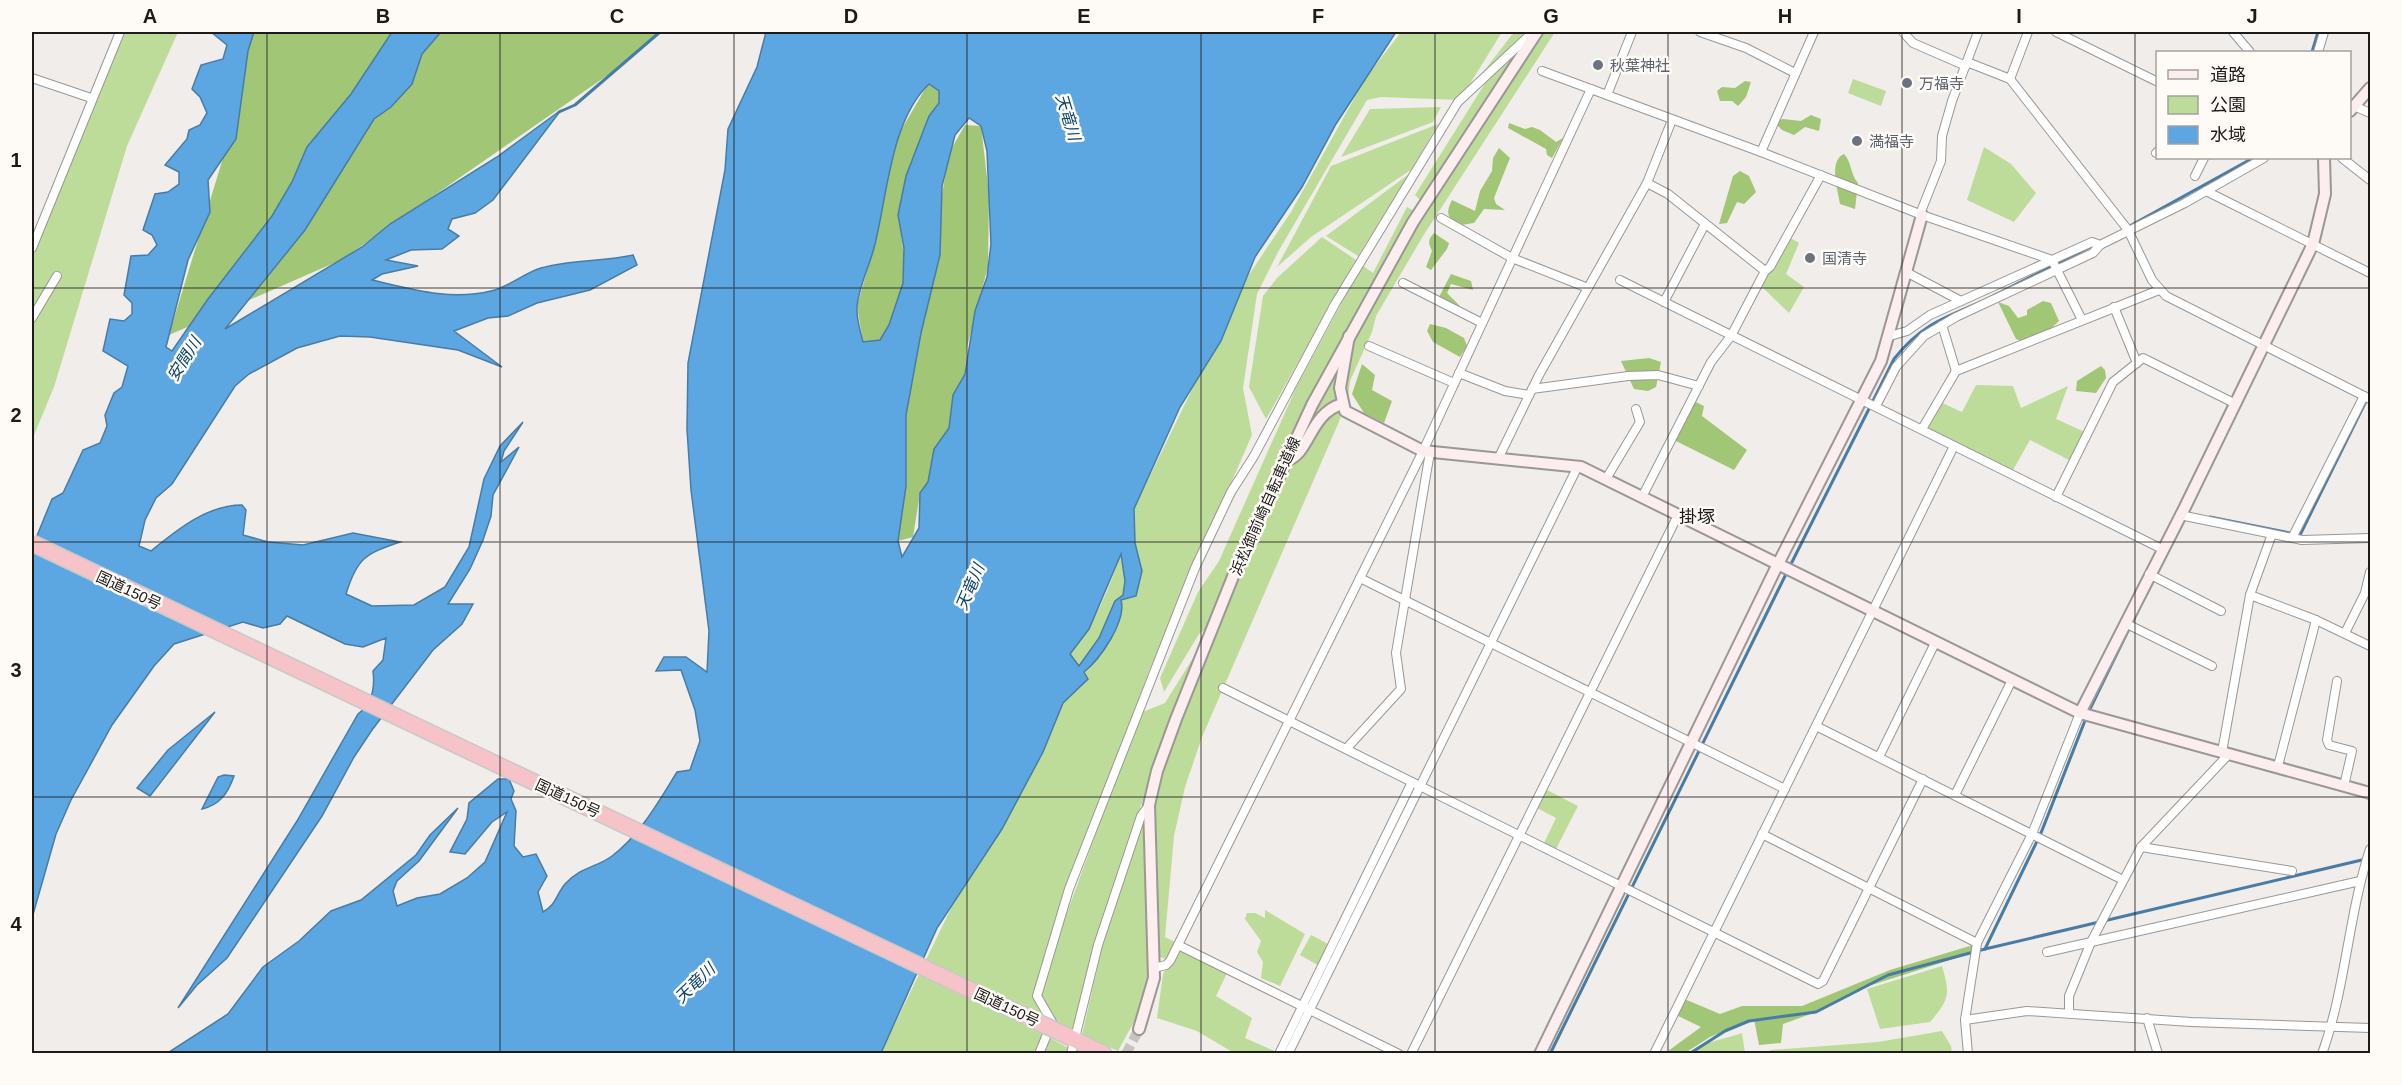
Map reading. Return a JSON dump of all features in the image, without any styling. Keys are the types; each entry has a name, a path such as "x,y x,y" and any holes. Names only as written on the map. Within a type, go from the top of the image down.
{"highway":[{"name":"国道150号","path":"32,543 1069,1042 1104,1053"}],"street":[{"path":"32,248 91,98 120,32"},
{"path":"1039,1053 1052,1022 1037,996 1069,889 1192,575 1231,492 1254,456 1335,304 1458,102 1535,32"},
{"name":"浜松御前崎自転車道線","path":"1139,1029 1151,995 1154,968 1149,805 1157,771 1176,719 1234,574 1284,461 1413,222 1535,32"},
{"path":"1607,95 1632,32"},
{"path":"1700,32 1746,48 1795,73"},
{"path":"1761,152 1814,32"},
{"path":"1903,32 1913,43 2010,79 2128,230 2151,280 2159,290 2262,346 2367,398 2292,538"},
{"path":"1540,1053 1881,361 1890,336 1921,215 1937,171 1942,136 1978,32"},
{"path":"2010,79 2028,32"},
{"path":"2056,32 2156,82"},
{"path":"2233,32 2249,51"},
{"path":"2318,51 2324,32"},
{"path":"1542,71 1761,152 1921,215 2052,260 2082,320"},
{"path":"32,78 91,98"},
{"path":"2370,88 2352,108 2370,113"},
{"path":"1154,968 1166,965 1178,945 1360,578 1426,452 1454,383 1591,89"},
{"path":"1499,457 1531,392 1647,183 1672,120"},
{"path":"2195,176 2204,159"},
{"path":"1876,406 1896,367 1924,336 1942,325 2093,253 2100,245 2206,191 2262,159"},
{"path":"1968,1053 1965,1020 1977,943 2032,834 2080,713 2313,244 2325,194 2324,159"},
{"path":"2343,159 2370,180"},
{"path":"1642,497 1711,362 1731,336 1765,271 1770,267 1821,175"},
{"path":"1647,183 1668,194 1765,271"},
{"path":"2206,191 2370,273"},
{"path":"1440,218 1512,258 1588,288"},
{"path":"1664,302 1705,224"},
{"path":"1890,336 1906,331 1930,315 2092,242 2100,245"},
{"path":"1906,272 1960,302"},
{"path":"32,318 57,276"},
{"path":"1620,280 2162,549"},
{"path":"1402,283 1482,323"},
{"path":"1922,429 1956,371 2159,290"},
{"path":"2114,307 2137,363"},
{"path":"1942,325 1956,371"},
{"path":"1350,336 1340,388 1342,404 1348,414 1426,452 1578,466 2080,713 2370,793"},
{"path":"1369,346 1454,383"},
{"path":"2056,496 2113,382 2143,358 2234,403"},
{"path":"1459,373 1505,391 1531,392 1628,376 1658,375 1699,386"},
{"path":"1284,461 1297,455 1327,409 1342,404"},
{"path":"1606,479 1640,422 1636,408"},
{"path":"1654,1053 1954,446"},
{"path":"1346,749 1401,689 1395,654 1426,452"},
{"path":"1288,1053 1578,466"},
{"path":"1411,1053 1678,515"},
{"path":"2180,515 2292,538 2370,538"},
{"path":"2069,1013 2069,996 2091,942 2141,848 2225,753 2250,595 2272,534"},
{"path":"2345,633 2365,593 2370,572"},
{"path":"2149,574 2221,611"},
{"path":"1360,578 1785,789"},
{"path":"2250,595 2316,620 2370,646"},
{"path":"2278,766 2316,620"},
{"path":"2125,623 2212,666"},
{"path":"1879,757 1935,643"},
{"path":"1955,795 2012,680"},
{"path":"2337,681 2327,740 2330,744 2352,751 2344,786"},
{"path":"1223,688 1622,884 1818,984 1823,981 1923,779"},
{"path":"1816,726 2123,880"},
{"path":"1279,1053 1412,782"},
{"path":"1069,1042 1111,900 1141,816 1149,805"},
{"path":"1762,834 1977,943"},
{"path":"2141,848 2292,871"},
{"path":"2322,1053 2332,1027 2360,880 2370,849"},
{"path":"2047,952 2360,880"},
{"path":"1178,945 1399,1053"},
{"path":"1965,1020 2027,1011 2370,1028"},
{"path":"2147,1018 2158,1053"}],"green space":[{"path":"122,32 178,32 127,146 54,387 32,440 32,254 97,85"},
{"path":"249,32 659,32 615,70 341,260 169,335 223,158"},
{"path":"1401,32 1502,32 1460,100 1381,97 1367,100 1278,252 1257,294 1243,388 1252,435 1149,671 1066,898 1049,962 1140,713 1165,703 1198,650 1166,732 1099,928 1072,1032 1046,1036 1069,1048 1067,1053 877,1054 894,1026 955,900 1015,805 1063,703 1088,679 1070,654 1087,631 1100,606 1121,552 1135,543 1134,509 1244,282 1291,212 1365,79"},
{"path":"1514,32 1555,32 1423,236 1376,316 1372,332 1350,381 1348,398 1338,424 1202,737 1185,787 1174,836 1165,937 1229,969 1216,996 1252,1018 1245,1038 1279,1053 1234,1053 1197,1031 1157,1018 1163,974 1170,961 1158,956 1153,865 1154,818 1160,776 1173,736 1223,617 1199,634 1164,692 1160,678 1198,592 1219,561 1296,388 1362,265 1373,273 1407,207 1414,211 1421,201 1415,195 1489,77 1484,71"},
{"path":"1853,79 1886,91 1881,106 1848,93"},
{"path":"1745,81 1751,82 1746,97 1738,106 1732,101 1720,101 1717,91 1722,87 1735,88"},
{"path":"928,84 940,91 939,103 898,215 904,255 903,283 889,325 880,341 863,342 857,306 874,247 891,165 900,132"},
{"path":"1441,107 1433,122 1341,157 1370,109"},
{"path":"1811,115 1821,119 1819,131 1805,127 1794,135 1782,130 1774,122 1783,119 1801,121"},
{"path":"1509,123 1525,129 1532,127 1540,130 1556,142 1570,134 1562,140 1552,158 1547,155 1546,149 1508,128"},
{"path":"1438,124 1412,169 1311,237 1277,267 1331,166"},
{"path":"965,125 981,126 989,195 988,266 967,347 965,374 953,395 949,428 934,449 928,482 920,493 913,537 898,541 906,486 905,415 949,153"},
{"path":"1984,147 2011,164 2036,193 2014,222 1967,200"},
{"path":"1499,148 1510,158 1494,198 1496,204 1505,210 1484,209 1474,223 1455,226 1448,213 1452,200 1475,211 1480,191 1492,171 1493,158"},
{"path":"1844,154 1858,183 1855,209 1840,204 1836,184 1836,163"},
{"path":"1740,171 1749,176 1756,192 1744,204 1737,202 1727,223 1719,224 1733,176"},
{"path":"1409,174 1358,256 1326,236"},
{"path":"1434,233 1449,243 1431,270 1426,267 1432,251 1429,243"},
{"path":"1787,236 1799,243 1786,274 1804,287 1789,313 1762,287"},
{"path":"1322,237 1356,260 1266,419 1249,387 1263,296 1277,278"},
{"path":"1451,274 1471,281 1473,290 1451,284 1447,293 1460,306 1455,307 1439,297"},
{"path":"2043,301 2051,303 2059,321 2045,334 2025,343 2016,339 1998,302 2009,306 2018,318 2027,315 2027,310"},
{"path":"1430,324 1446,328 1464,338 1467,346 1460,357 1433,342 1427,331"},
{"path":"1649,358 1661,362 1656,387 1648,391 1634,389 1621,361"},
{"path":"1362,364 1375,375 1372,390 1392,401 1384,423 1364,413 1352,394"},
{"path":"2101,366 2105,370 2106,378 2096,393 2076,391 2077,381"},
{"path":"1976,385 2013,386 2021,408 2068,386 2056,419 2087,433 2073,462 2030,440 2013,470 1923,427 1938,401 1962,412"},
{"path":"1692,400 1704,406 1702,416 1747,450 1734,470 1672,439"},
{"path":"1545,789 1578,806 1556,849 1544,843 1556,818 1537,808"},
{"path":"1143,822 1150,969 1143,1005 1118,1051 1082,1035 1104,939"},
{"path":"1265,910 1305,934 1280,986 1261,978 1263,962 1257,952 1261,941 1245,919 1247,913 1255,913 1265,918"},
{"path":"1311,935 1332,946 1321,967 1300,955"},
{"path":"1973,945 1972,953 1856,990 1808,1015 1783,1024 1781,1043 1759,1045 1754,1019 1710,1037 1685,1053 1664,1054 1701,1027 1674,1014 1682,998 1720,1014 1742,1006 1802,1006 1890,970"},
{"path":"1942,966 1947,990 1945,1002 1930,1022 1880,1029 1867,989"},
{"path":"1942,1031 1951,1046 1952,1053 1764,1053 1771,1050 1878,1042"},
{"path":"1742,1033 1745,1053 1691,1053 1709,1043"}],"water":[{"name":"安間川","path":"211,32 254,32 248,51 236,139 208,180 210,212 188,260 166,347 172,351 208,299 272,216 292,182 307,147 351,94 392,32 441,32 422,54 412,84 391,107 374,119 305,230 225,329 362,247 390,224 497,157 561,110 493,200 475,213 452,219 448,229 459,236 442,249 411,250 386,260 418,266 382,274 372,280 431,293 461,295 498,289 535,270 564,263 633,255 637,265 590,290 537,303 508,316 488,318 454,331 502,367 458,350 370,337 340,336 297,348 249,374 235,386 172,484 156,498 145,520 139,546 151,551 193,520 217,509 242,505 246,510 243,535 268,542 303,545 353,533 400,542 378,550 364,559 354,572 346,594 372,606 414,605 445,587 469,547 484,479 500,446 523,422 504,451 501,462 519,447 493,495 491,516 483,540 470,569 448,604 473,604 462,624 433,650 372,730 354,757 322,816 227,958 197,985 178,1008 297,821 358,714 367,705 373,689 373,671 383,660 386,638 363,647 345,644 287,616 280,624 263,628 243,622 174,644 154,666 112,725 71,800 56,834 32,918 32,548 52,499 63,493 83,450 100,443 107,426 105,415 114,393 122,387 128,366 103,351 110,319 124,321 132,314 132,303 124,295 131,256 148,255 157,245 152,235 143,230 155,194 168,192 179,184 179,172 165,165 187,139 189,130 200,125 207,113 200,97 192,89 201,65 223,59 227,45"},
{"name":"天竜川","path":"766,32 1396,32 1336,124 1302,187 1255,257 1221,341 1180,407 1134,509 1135,543 1142,571 1136,596 1121,600 1120,618 1111,639 1084,672 1088,679 1063,703 1043,752 1002,829 937,928 881,1053 166,1054 228,1014 263,967 299,941 331,911 361,900 416,855 430,835 458,808 419,861 397,881 393,891 397,906 417,898 440,894 467,878 485,862 507,812 492,822 465,854 450,852 467,819 469,803 498,779 509,779 514,791 511,799 516,811 514,846 523,857 536,854 547,876 538,892 543,912 556,900 562,888 571,878 607,860 622,848 648,817 677,772 690,770 700,741 695,710 681,670 656,671 664,657 686,657 707,672 709,631 691,490 687,429 688,363 725,170 728,129 757,67","holes":["929,84 939,91 939,103 929,116 906,176 898,215 904,248 903,283 889,325 880,340 863,342 858,324 858,299 874,248 892,162 906,118 916,100","969,118 981,126 987,151 991,244 987,277 975,311 965,374 953,395 949,428 934,449 928,482 920,493 919,528 902,557 898,541 906,486 906,415 921,333 940,255 942,186 955,135","1121,554 1125,581 1123,595 1115,601 1099,638 1079,666 1070,654 1089,629"]},
{"path":"215,712 150,796 137,788 168,750"},
{"path":"234,776 226,793 214,805 202,809 218,777"}],"waterway":[{"path":"559,112 575,105 660,32"},
{"path":"2312,51 2318,32"},
{"path":"2126,228 2251,159"},
{"path":"1993,296 2094,245"},
{"path":"1790,566 1894,359 1921,332 1976,304"},
{"path":"2210,517 2300,535 2370,393"},
{"path":"1550,1054 1787,572"},
{"path":"2089,711 2137,612"},
{"path":"1985,949 2041,833 2086,718"},
{"path":"1689,1054 1725,1031 1749,1021 1816,1012 1888,975 1985,949 2366,859"}],"tunnel":[{"path":"1126,1054 1139,1029"}],"place":[{"name":"秋葉神社","path":"1598,65"},
{"name":"万福寺","path":"1907,83"},
{"name":"満福寺","path":"1857,141"},
{"name":"国清寺","path":"1810,258"}],"district":[{"name":"掛塚","path":"1697,517"}]}
